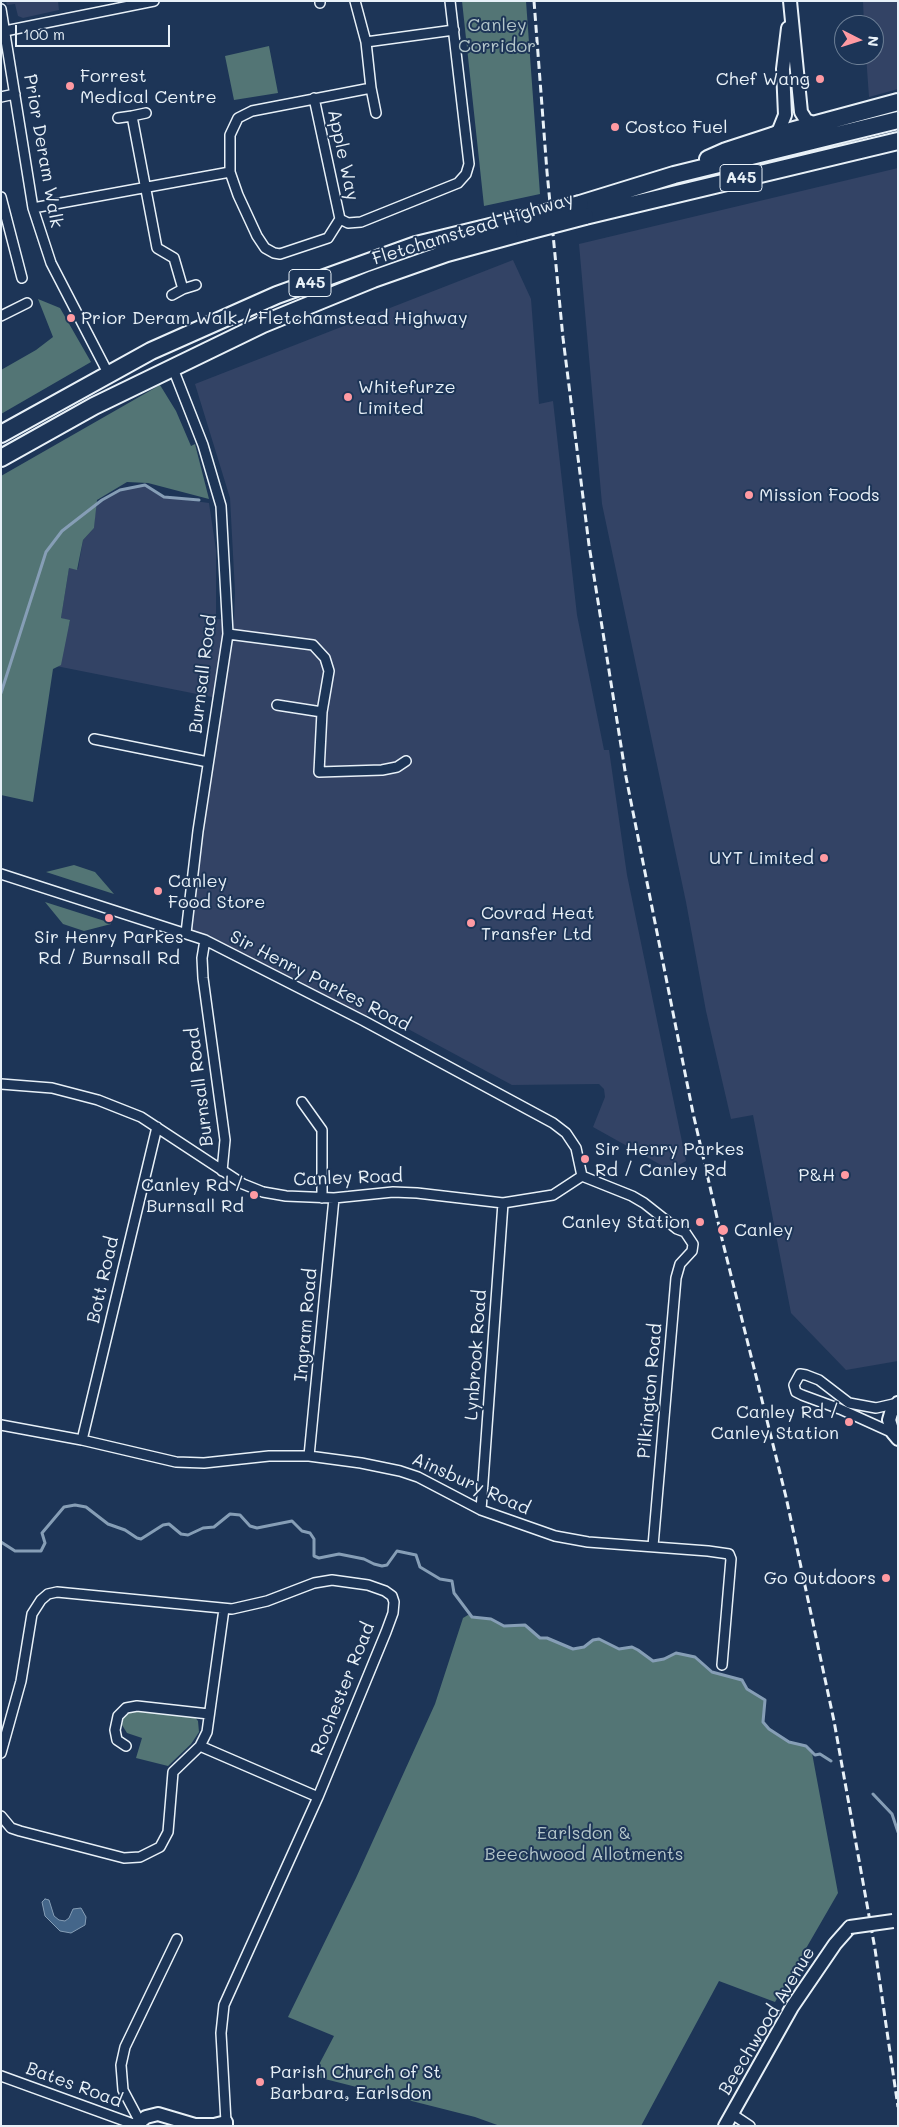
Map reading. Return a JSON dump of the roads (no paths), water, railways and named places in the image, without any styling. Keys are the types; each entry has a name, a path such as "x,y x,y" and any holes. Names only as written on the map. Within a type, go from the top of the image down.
{"highway":[{"path":"674,175 726,150 898,102"},
{"name":"Fletchamstead Highway","path":"582,210 674,175 898,120"},
{"name":"Fletchamstead Highway","path":"1,458 94,406 172,366 262,324 373,279 523,226 582,210 898,141"},
{"name":"Fletchamstead Highway","path":"1,434 108,373 204,327 277,296 365,262 416,245 523,226"}],"street":[{"path":"5,31 121,4 154,1"},
{"path":"355,1 366,42 376,113"},
{"path":"371,88 252,111 238,118 230,135 230,172 245,212 257,236 268,250 280,254 328,238 340,219 348,223 361,222 458,183 466,174 470,164 450,1"},
{"path":"790,7 801,112 806,120 815,124"},
{"path":"772,136 779,130 785,115 783,69 790,7"},
{"name":"Prior Deram Walk","path":"1,9 33,208 51,263 108,373"},
{"path":"366,42 454,30"},
{"path":"1,97 15,94"},
{"name":"Apple Way","path":"314,98 340,219"},
{"path":"118,118 146,113"},
{"path":"132,116 157,248 174,258 183,289"},
{"path":"33,208 230,172"},
{"path":"1,197 19,274"},
{"path":"172,295 196,285"},
{"path":"1,316 27,302"},
{"name":"Burnsall Road","path":"172,366 203,445 220,506 228,634 208,762 186,933"},
{"path":"228,634 313,645 325,658 328,671 322,712 319,772 382,770 396,767 406,761"},
{"path":"277,706 322,712"},
{"path":"94,739 208,762"},
{"name":"Sir Henry Parkes Road","path":"1,874 205,940 364,1021 553,1123 566,1133 576,1148 582,1176"},
{"name":"Burnsall Road","path":"205,940 202,958 203,978 225,1140 222,1171"},
{"name":"Canley Road","path":"1,1084 52,1088 98,1100 141,1117 243,1184 263,1192 286,1196 334,1198 393,1192 417,1193 503,1204 553,1194 582,1176"},
{"path":"302,1102 312,1118 319,1123 322,1130 322,1198"},
{"name":"Bott Road","path":"82,1440 158,1127"},
{"name":"Pilkington Road","path":"582,1176 632,1196 677,1229 685,1232 693,1244 692,1251 680,1264 676,1278 653,1546"},
{"name":"Ingram Road","path":"309,1456 334,1198"},
{"name":"Lynbrook Road","path":"481,1510 503,1204"},
{"path":"895,1436 840,1409 796,1392 794,1385 800,1374 806,1375 819,1380 849,1403 876,1408 898,1403"},
{"path":"895,1436 889,1420 890,1413 898,1403"},
{"name":"Ainsbury Road","path":"1,1425 189,1463 270,1456 309,1456 400,1471 418,1477 481,1510 555,1536 588,1542 653,1546 729,1554 731,1559 722,1665"},
{"name":"Rochester Road","path":"1,1753 21,1681 32,1614 41,1600 48,1594 57,1592 224,1609 250,1606 314,1583 332,1580 368,1585 385,1591 392,1596 394,1602 393,1614 386,1632 318,1797 224,2005 221,2033 226,2124"},
{"path":"1,1816 11,1828 124,1858 133,1859 148,1854 165,1841 172,1772 200,1746 207,1732 224,1609"},
{"path":"126,1746 117,1740 115,1730 118,1716 126,1708 137,1706 209,1714"},
{"path":"200,1746 318,1797"},
{"name":"Beechwood Avenue","path":"725,2126 792,2007 835,1944 850,1927 896,1920"},
{"path":"177,1939 125,2047 121,2065 124,2090 137,2125 151,2114 158,2114 195,2125 226,2124"},
{"name":"Bates Road","path":"1,2076 137,2125"},
{"path":"732,2114 750,2126"}],"waterway":[{"path":"1,693 46,552 62,531 102,500 120,490 145,485 164,497 199,500"},
{"path":"1,1542 15,1551 41,1551 45,1543 42,1533 64,1507 75,1505 86,1507 108,1524 125,1530 141,1539 163,1525 169,1524 181,1534 188,1535 203,1528 214,1527 230,1514 240,1515 250,1526 257,1528 292,1521 302,1531 310,1533 314,1539 314,1556 319,1558 339,1554 364,1559 382,1566 387,1565 397,1551 416,1555 420,1567 440,1579 452,1581 454,1593 472,1617 491,1619 504,1626 525,1625 540,1638 547,1638 573,1649 584,1647 593,1640 599,1639 619,1649 632,1647 653,1661 664,1659 676,1653 695,1657 712,1672 742,1680 747,1689 765,1700 763,1722 769,1729 789,1742 806,1746 815,1755 820,1754 831,1761"},
{"path":"873,1794 892,1814 898,1832"}],"railway":[{"path":"534,1 547,172 563,338 589,545 626,777 693,1113 786,1497 834,1721 875,1949 898,2107"}],"place":[{"name":"Chef Wang","path":"820,79"},
{"name":"Forrest Medical Centre","path":"70,86"},
{"name":"Costco Fuel","path":"615,127"},
{"name":"Prior Deram Walk / Fletchamstead Highway","path":"71,318"},
{"name":"Whitefurze Limited","path":"348,397"},
{"name":"Mission Foods","path":"749,495"},
{"name":"UYT Limited","path":"824,858"},
{"name":"Canley Food Store","path":"158,891"},
{"name":"Sir Henry Parkes Rd / Burnsall Rd","path":"109,918"},
{"name":"Covrad Heat Transfer Ltd","path":"471,923"},
{"name":"Sir Henry Parkes Rd / Canley Rd","path":"585,1159"},
{"name":"P&H","path":"845,1175"},
{"name":"Canley Rd / Burnsall Rd","path":"254,1195"},
{"name":"Canley Station","path":"700,1222"},
{"name":"Canley","path":"723,1230"},
{"name":"Canley Rd / Canley Station","path":"849,1422"},
{"name":"Go Outdoors","path":"886,1578"},
{"name":"Parish Church of St Barbara, Earlsdon","path":"260,2082"}],"park label":[{"name":"Canley Corridor","path":"497,35"},
{"name":"Earlsdon & Beechwood Allotments","path":"584,1844"}]}
